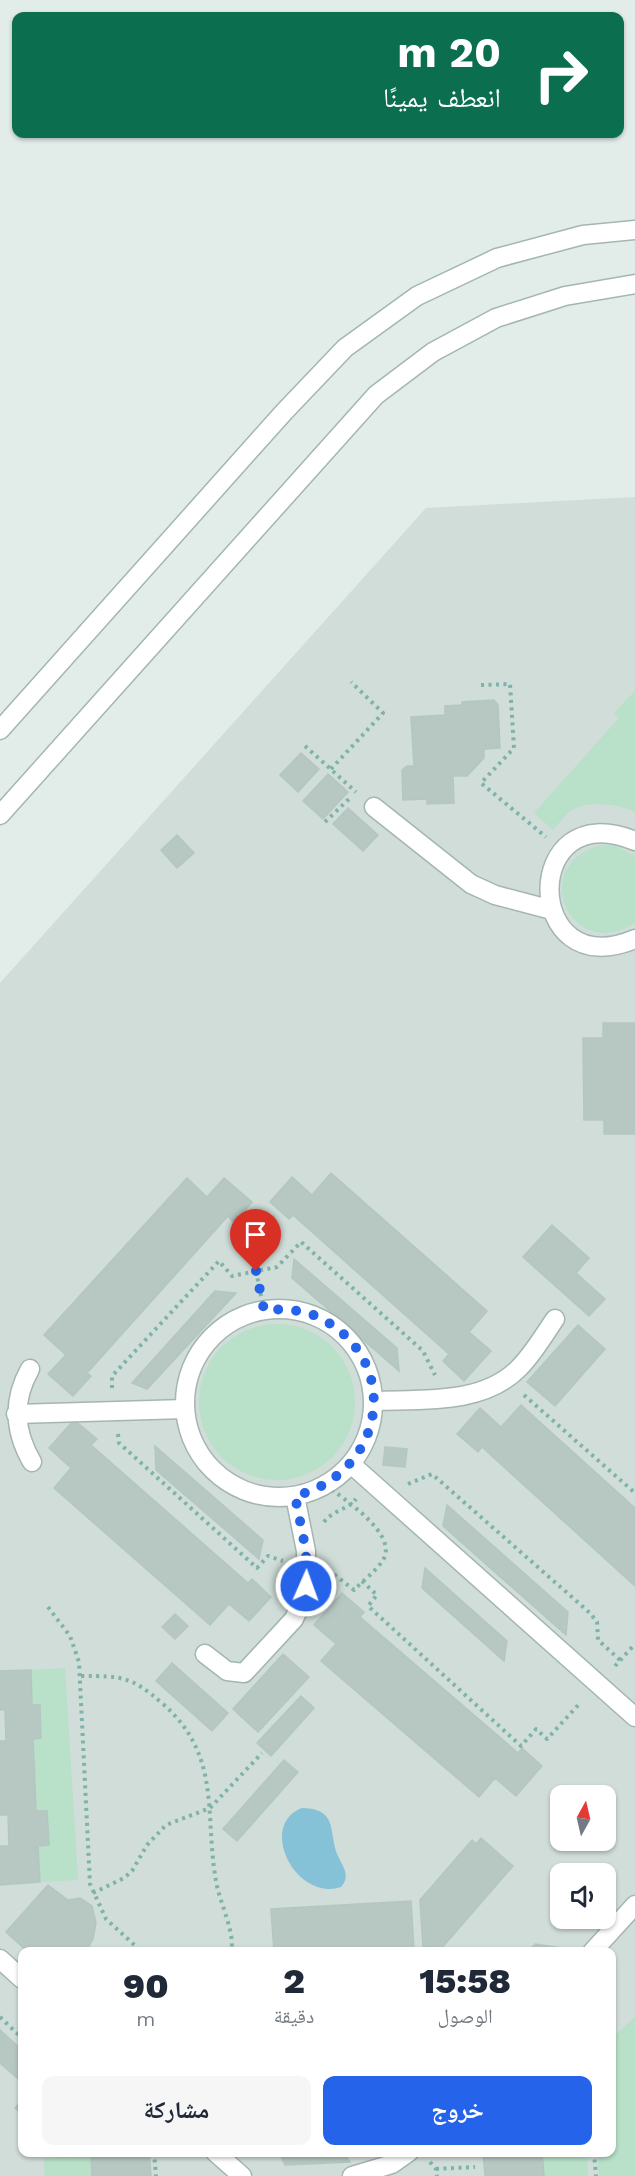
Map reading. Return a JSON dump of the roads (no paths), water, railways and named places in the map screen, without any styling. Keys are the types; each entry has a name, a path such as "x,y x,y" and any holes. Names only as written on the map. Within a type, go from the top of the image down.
{"street":[{"path":"0,730 284,412 345,348 417,296 497,258 584,235 635,230"},
{"path":"0,815 376,395 433,352 496,318 565,296 635,285"},
{"path":"374,807 471,884 495,895 552,910"},
{"path":"635,841 617,833 598,833 579,839 563,851 548,879 552,910 559,925 572,936 587,944 604,947 621,945 635,939"},
{"path":"264,1310 300,1312 317,1317 340,1331 358,1350 370,1375 374,1401 369,1434 351,1464 326,1485 295,1496 269,1497 243,1490 221,1477 203,1458 190,1435 185,1409 187,1382 197,1356 214,1334 237,1318 264,1310"},
{"path":"374,1401 453,1398 484,1389 506,1379 520,1367 555,1319"},
{"path":"30,1369 18,1398 16,1414 24,1447 32,1462"},
{"path":"16,1414 185,1409"},
{"path":"351,1464 635,1717"},
{"path":"205,1654 235,1674 244,1673 294,1619 306,1586 307,1568 295,1496"},
{"path":"597,1947 635,1905"},
{"path":"0,1959 18,1975"},
{"path":"221,2157 242,2176"},
{"path":"352,2176 378,2170 403,2157"},
{"path":"396,2176 406,2157"}],"water":[{"path":"302,1808 314,1809 322,1813 330,1823 335,1847 346,1875 341,1887 325,1889 310,1883 297,1873 288,1860 283,1844 283,1830 289,1817"}]}
